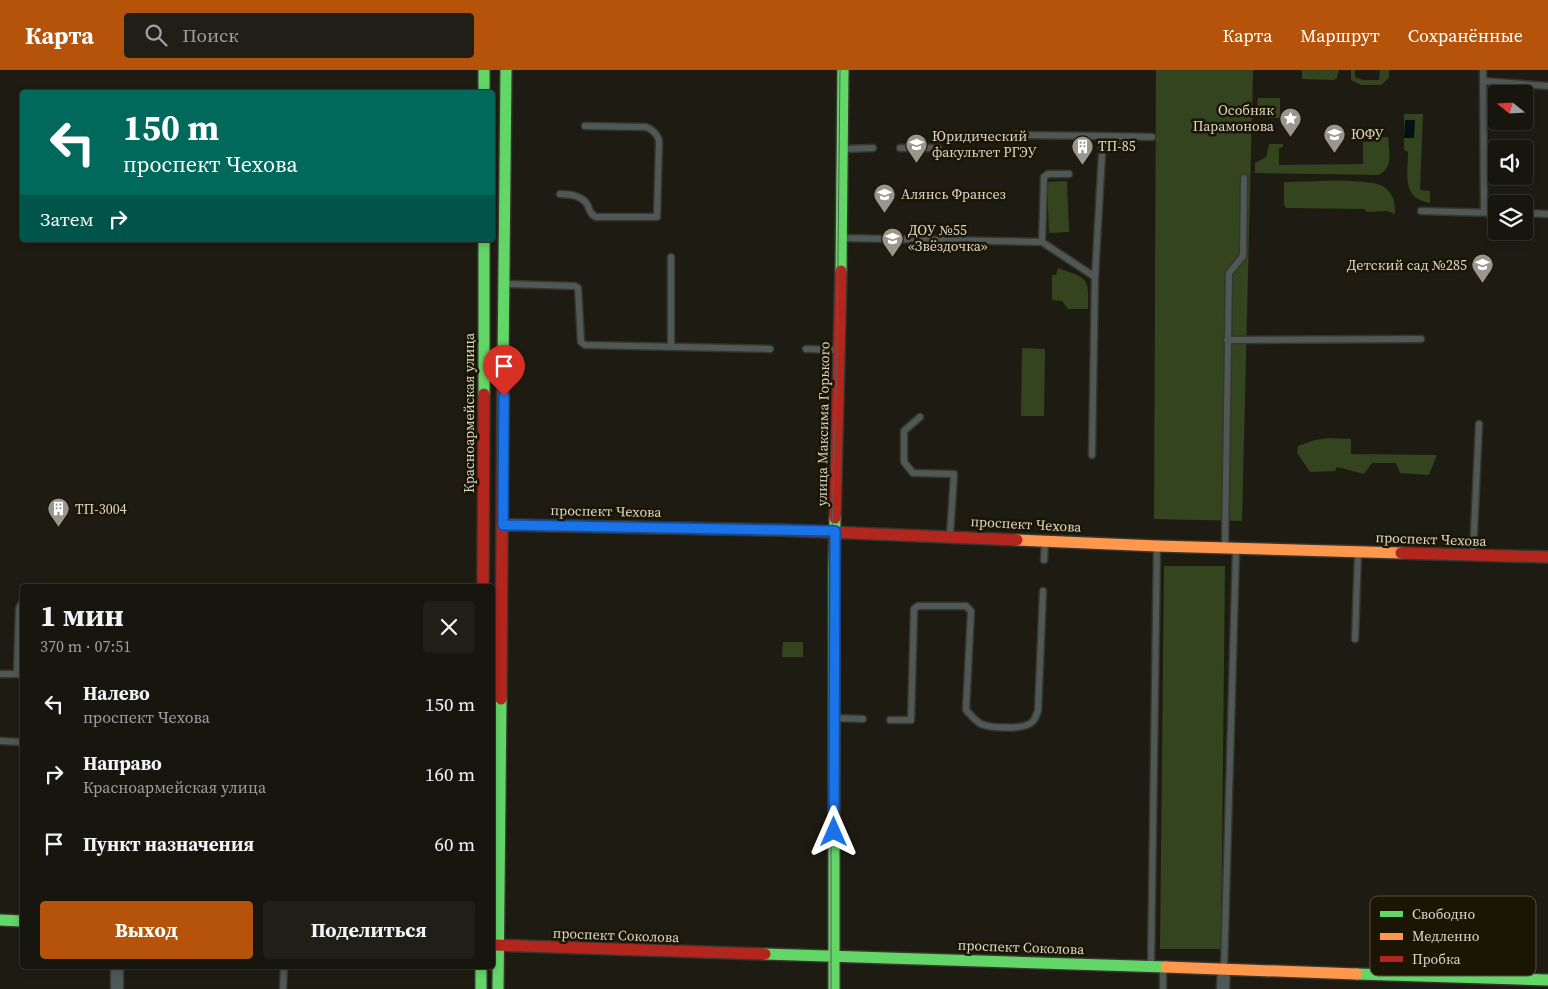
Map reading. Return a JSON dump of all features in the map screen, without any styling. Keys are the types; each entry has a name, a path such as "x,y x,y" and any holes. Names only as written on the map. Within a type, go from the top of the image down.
{"main road":[{"path":"484,70 484,90"},
{"path":"498,989 495,946 503,525 506,70"},
{"name":"улица Максима Горького","path":"834,989 835,531 840,350 843,70"},
{"name":"Красноармейская улица","path":"483,584 484,242"},
{"name":"проспект Чехова","path":"503,525 835,531 1156,546 1548,557"},
{"path":"0,920 20,921"},
{"name":"проспект Соколова","path":"495,946 1370,974"},
{"path":"481,969 481,989"},
{"name":"проспект Соколова","path":"1430,976 1548,980"}],"street":[{"path":"117,969 117,989"},
{"path":"1223,989 1224,969"}],"lane":[{"path":"1483,70 1484,213"},
{"path":"1483,82 1548,86"},
{"path":"560,194 573,194 589,202 591,214 596,217 657,217 659,142 657,136 646,127 585,126"},
{"path":"1014,135 1152,137"},
{"path":"1092,455 1095,277 1103,136"},
{"path":"842,149 873,148"},
{"path":"900,148 938,148"},
{"path":"1042,242 1044,176 1048,174 1069,174"},
{"path":"1224,969 1230,548 1227,524 1229,272 1243,256 1244,178"},
{"path":"1421,211 1488,213"},
{"path":"1533,213 1548,214"},
{"path":"840,238 1042,242 1095,277"},
{"path":"670,347 671,257"},
{"path":"504,284 575,286 578,288 581,342 585,345 770,348"},
{"path":"1228,340 1421,339"},
{"path":"806,349 840,350"},
{"path":"920,417 904,431 904,462 913,473 954,474 950,536"},
{"path":"1473,555 1479,424"},
{"path":"1044,560 1045,540"},
{"path":"1151,967 1156,546"},
{"path":"1355,639 1358,552"},
{"path":"890,720 911,720 914,609 918,606 966,606 970,611 966,710 973,719 983,725 1010,727 1024,726 1033,722 1038,711 1043,591"},
{"path":"0,674 20,674 20,606"},
{"path":"834,718 863,719"},
{"path":"0,741 20,742"},
{"path":"1163,967 1163,989"},
{"path":"283,989 284,969"}],"green space":[{"path":"1156,70 1253,70 1242,521 1154,519"},
{"path":"1302,70 1339,70 1337,78 1334,80 1302,79"},
{"path":"1351,70 1355,70 1355,77 1363,80 1379,80 1380,70 1389,70 1389,78 1381,85 1361,85 1351,80"},
{"path":"1258,98 1280,98 1280,114 1284,115 1283,118 1269,118 1266,112 1257,108"},
{"path":"1404,114 1423,114 1420,190 1430,191 1430,203 1414,196 1410,191 1407,177 1408,152 1404,150"},
{"path":"1388,137 1388,164 1383,172 1378,175 1255,173 1255,163 1266,157 1269,144 1283,144 1283,147 1279,148 1279,165 1363,164 1363,142 1369,141 1370,138"},
{"path":"1106,141 1137,142 1137,149 1106,149"},
{"path":"1067,181 1069,232 1049,233 1047,182"},
{"path":"1351,181 1377,184 1384,187 1392,196 1395,214 1387,211 1367,212 1364,209 1286,208 1284,205 1284,182"},
{"path":"1058,268 1085,280 1088,290 1088,309 1068,309 1062,301 1052,300 1052,275 1056,275"},
{"path":"1022,348 1045,349 1044,416 1021,416"},
{"path":"1329,438 1351,439 1351,454 1437,455 1429,475 1400,473 1396,463 1372,463 1364,474 1337,467 1335,471 1310,472 1297,453 1298,446 1315,440"},
{"path":"1164,566 1225,566 1221,949 1160,949"},
{"path":"783,642 803,642 803,657 782,657"}],"shaded area":[{"path":"1405,120 1415,120 1414,138 1404,138"}],"tram line":[{"path":"831,989 831,570 837,350 840,70"}],"traffic: fast":[{"path":"484,70 484,90"},
{"path":"503,366 506,70"},
{"path":"841,271 843,70"},
{"path":"484,242 484,394"},
{"path":"834,989 835,518"},
{"path":"503,525 781,530"},
{"path":"498,989 501,699"},
{"path":"0,920 20,921"},
{"path":"765,954 1166,967"},
{"path":"481,969 481,989"},
{"path":"1357,974 1370,974"},
{"path":"1421,976 1548,980"}],"traffic: slow":[{"path":"1017,540 1401,553"},
{"path":"1166,967 1357,974"}],"traffic: jam":[{"path":"835,518 841,271"},
{"path":"501,699 503,366"},
{"path":"483,584 484,394"},
{"path":"781,530 1017,540"},
{"path":"1401,553 1548,557"},
{"path":"495,945 765,954"}],"place":[{"name":"Особняк Парамонова","path":"1290,137"},
{"name":"ЮФУ","path":"1335,153"},
{"name":"Юридический факультет РГЭУ","path":"916,163"},
{"name":"ТП-85","path":"1082,165"},
{"name":"Алянсь Франсез","path":"885,213"},
{"name":"ДОУ №55 «Звёздочка»","path":"892,257"},
{"name":"Детский сад №285","path":"1483,284"},
{"name":"ТП-3004","path":"59,528"}],"route":[{"path":"504,396 503,525 835,531 834,832"}]}
